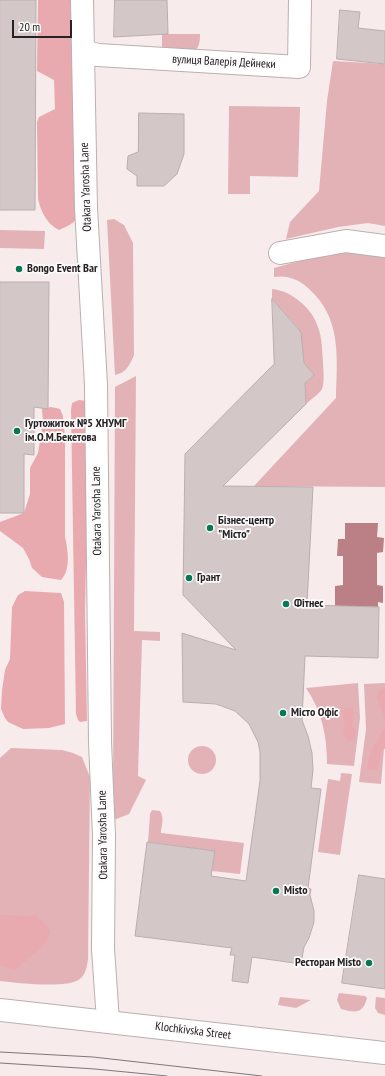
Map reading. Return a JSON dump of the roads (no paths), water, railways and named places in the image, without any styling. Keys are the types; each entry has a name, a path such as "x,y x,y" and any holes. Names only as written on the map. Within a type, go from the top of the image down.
{"street":[{"name":"Otakara Yarosha Lane","path":"82,0 87,214 96,385 100,742 104,836 104,955 108,1021"},
{"name":"вулиця Валерія Дейнеки","path":"83,51 98,55 300,67 300,0"},
{"path":"280,253 346,241 385,246"},
{"name":"Klochkivska Street","path":"0,1010 385,1053"}],"tram line":[{"path":"0,1052 93,1057 262,1076"},
{"path":"0,1063 95,1069 167,1076"}],"place":[{"name":"Bongo Event Bar","path":"19,269"},
{"name":"Гуртожиток №5 ХНУМГ ім.О.М.Бекетова","path":"17,431"},
{"name":"Бізнес-центр \"Місто\"","path":"210,528"},
{"name":"Грант","path":"189,578"},
{"name":"Фітнес","path":"286,604"},
{"name":"Місто Офіс","path":"283,713"},
{"name":"Misto","path":"276,891"},
{"name":"Ресторан Misto","path":"369,963"}]}
